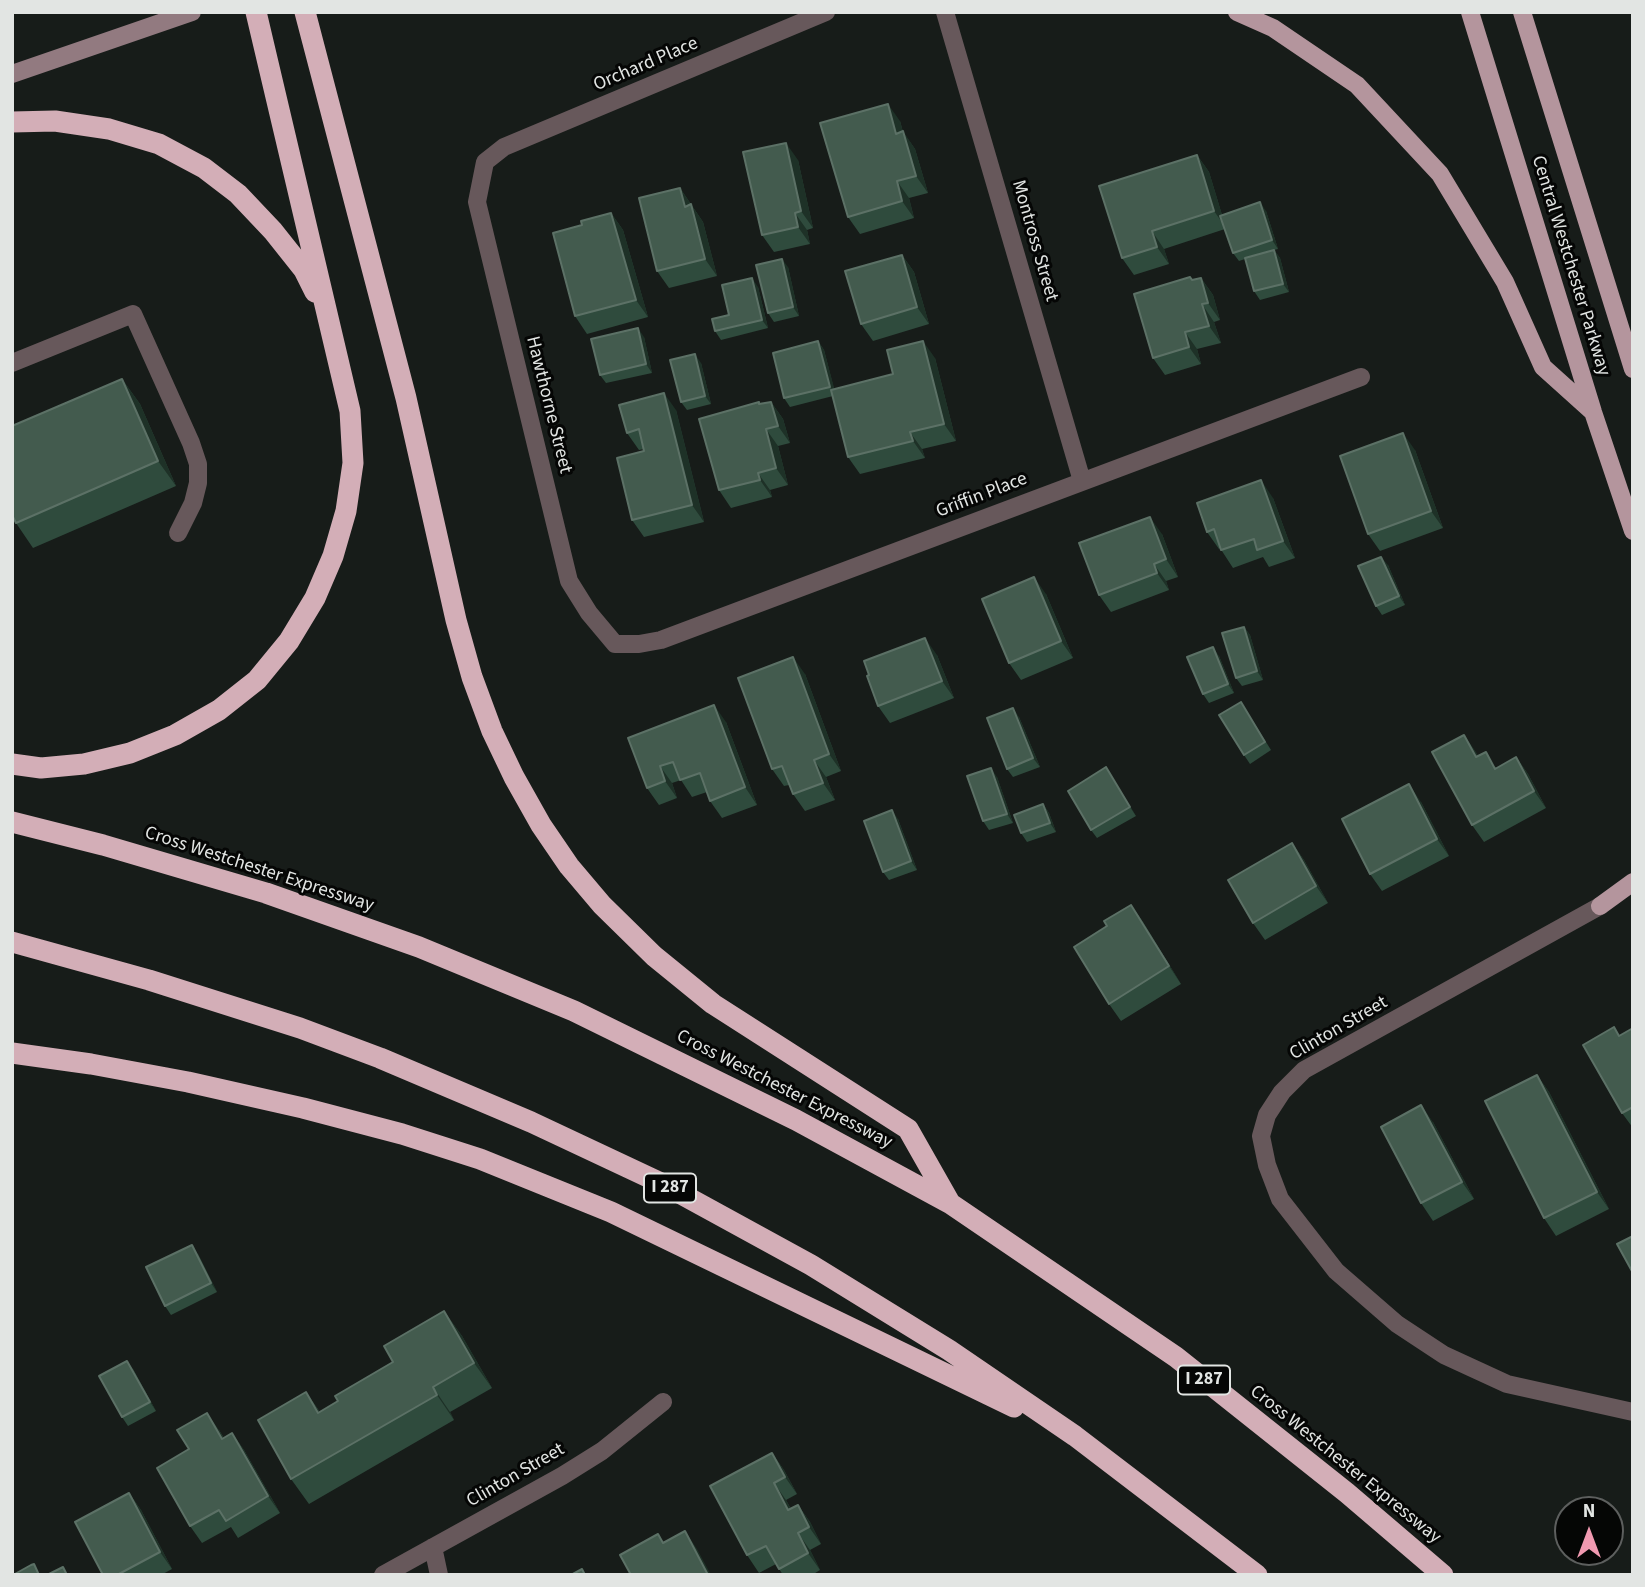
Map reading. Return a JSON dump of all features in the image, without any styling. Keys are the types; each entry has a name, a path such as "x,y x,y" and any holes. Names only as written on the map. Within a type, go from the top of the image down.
{"highway":[{"path":"12,764 41,768 84,764 130,753 175,735 219,710 257,680 289,640 315,598 333,556 346,511 353,463 351,411 256,12"},
{"path":"305,12 406,398 456,620 472,677 514,778 569,866 602,905 654,956 713,1004 908,1129 951,1204"},
{"path":"12,122 55,121 109,129 159,144 212,174 238,194 273,230 304,270 326,316 341,363"},
{"name":"Cross Westchester Expressway","path":"12,822 266,892 340,917 496,977 723,1082 951,1204 1176,1357 1347,1493 1443,1575"},
{"name":"I 287","path":"12,942 149,980 300,1028 429,1079 598,1152 811,1265 949,1350 1076,1436 1257,1575"},
{"path":"12,1053 91,1064 290,1105 402,1134 480,1159 611,1212 1076,1436"}],"main road":[{"path":"1237,12 1273,28 1357,85 1440,174 1505,282 1543,368 1593,412"},
{"name":"Central Westchester Parkway","path":"1470,12 1593,412 1633,531"},
{"name":"Central Westchester Parkway","path":"1522,12 1633,369"},
{"path":"1600,906 1633,882"},
{"path":"1600,906 1633,897"}],"street":[{"path":"12,74 192,12"},
{"name":"Orchard Place","path":"485,162 504,147 826,12"},
{"name":"Montross Street","path":"945,12 1082,481"},
{"name":"Hawthorne Street","path":"485,162 477,202 569,581 589,613 615,643"},
{"path":"12,362 133,314 198,464 198,483 193,503 178,533"},
{"name":"Griffin Place","path":"615,643 661,640 1361,377"},
{"name":"Clinton Street","path":"1600,906 1304,1070 1282,1092 1267,1115 1261,1136 1267,1165 1280,1199 1336,1271 1397,1324 1444,1355 1507,1384 1633,1412"},
{"name":"Clinton Street","path":"383,1575 602,1451 663,1402"},
{"path":"433,1547 439,1575"}],"building":[{"path":"888,104 896,134 903,131 916,176 897,181 902,201 848,217 820,123"},
{"path":"786,143 801,211 795,213 798,227 762,235 743,152"},
{"path":"1197,155 1214,211 1152,231 1157,247 1122,258 1099,186"},
{"path":"680,188 685,207 691,204 705,259 657,271 639,198"},
{"path":"1260,202 1272,240 1233,253 1220,216"},
{"path":"611,213 636,300 575,316 553,233 582,225 581,221"},
{"path":"1274,250 1283,284 1254,291 1245,258"},
{"path":"902,255 917,307 861,324 845,271"},
{"path":"782,259 793,307 768,313 756,265"},
{"path":"1190,277 1192,280 1201,278 1208,303 1202,304 1209,326 1185,332 1189,347 1153,358 1134,294"},
{"path":"752,278 762,320 715,331 712,319 729,315 722,285"},
{"path":"638,328 646,364 600,375 591,339"},
{"path":"818,341 830,387 784,398 773,353"},
{"path":"923,341 944,424 910,432 913,441 848,457 831,390 893,374 887,350"},
{"path":"695,354 705,396 681,402 670,360"},
{"path":"122,379 158,461 16,523 12,515 12,426"},
{"path":"664,393 692,505 632,520 617,458 644,451 639,429 627,433 619,405"},
{"path":"759,402 771,402 778,426 766,429 776,468 758,473 760,480 719,490 699,419"},
{"path":"1403,433 1431,511 1368,534 1340,456"},
{"path":"1261,480 1283,541 1257,550 1254,539 1221,550 1214,529 1207,532 1197,503"},
{"path":"1150,517 1166,559 1154,564 1157,573 1099,595 1079,543"},
{"path":"1381,557 1399,596 1376,606 1358,566"},
{"path":"1034,577 1061,641 1009,663 982,599"},
{"path":"1244,627 1257,671 1236,678 1222,633"},
{"path":"925,638 942,681 878,706 864,661"},
{"path":"1213,647 1228,684 1203,694 1187,657"},
{"path":"793,657 829,754 814,760 823,783 793,794 782,766 772,769 738,678"},
{"path":"1241,702 1265,742 1244,755 1219,715"},
{"path":"714,705 745,787 710,801 700,773 680,780 673,762 660,766 665,781 647,788 628,738"},
{"path":"1013,708 1033,758 1007,769 987,718"},
{"path":"1464,735 1476,757 1486,752 1495,769 1516,757 1534,791 1472,825 1432,752"},
{"path":"1106,767 1130,807 1091,830 1068,791"},
{"path":"991,768 1007,814 983,821 967,776"},
{"path":"1409,784 1437,839 1370,874 1342,819"},
{"path":"1043,804 1050,823 1021,833 1014,815"},
{"path":"892,810 911,861 883,872 864,821"},
{"path":"1292,843 1316,886 1253,923 1228,880"},
{"path":"1131,905 1169,966 1109,1004 1074,947 1107,926 1104,921"},
{"path":"1614,1027 1619,1036 1633,1028 1633,1107 1622,1113 1583,1045"},
{"path":"1537,1075 1597,1192 1544,1218 1485,1101"},
{"path":"1421,1105 1462,1182 1421,1203 1381,1127"},
{"path":"1633,1236 1633,1273 1617,1244"},
{"path":"192,1245 211,1283 165,1306 146,1267"},
{"path":"444,1311 474,1363 433,1387 437,1395 291,1479 258,1420 306,1392 318,1413 338,1401 335,1396 393,1362 384,1346"},
{"path":"127,1361 150,1402 122,1417 99,1376"},
{"path":"207,1413 222,1439 232,1433 268,1496 226,1521 219,1510 190,1526 157,1468 189,1449 177,1430"},
{"path":"772,1453 785,1477 774,1483 788,1510 798,1505 809,1527 798,1533 808,1553 779,1569 766,1546 747,1555 710,1486"},
{"path":"129,1493 160,1552 117,1575 103,1575 75,1522"},
{"path":"685,1531 708,1575 631,1575 620,1555 658,1534 663,1543"},
{"path":"34,1564 39,1575 13,1575 31,1565"},
{"path":"63,1567 67,1575 47,1575"},
{"path":"582,1569 585,1575 571,1575"}]}
